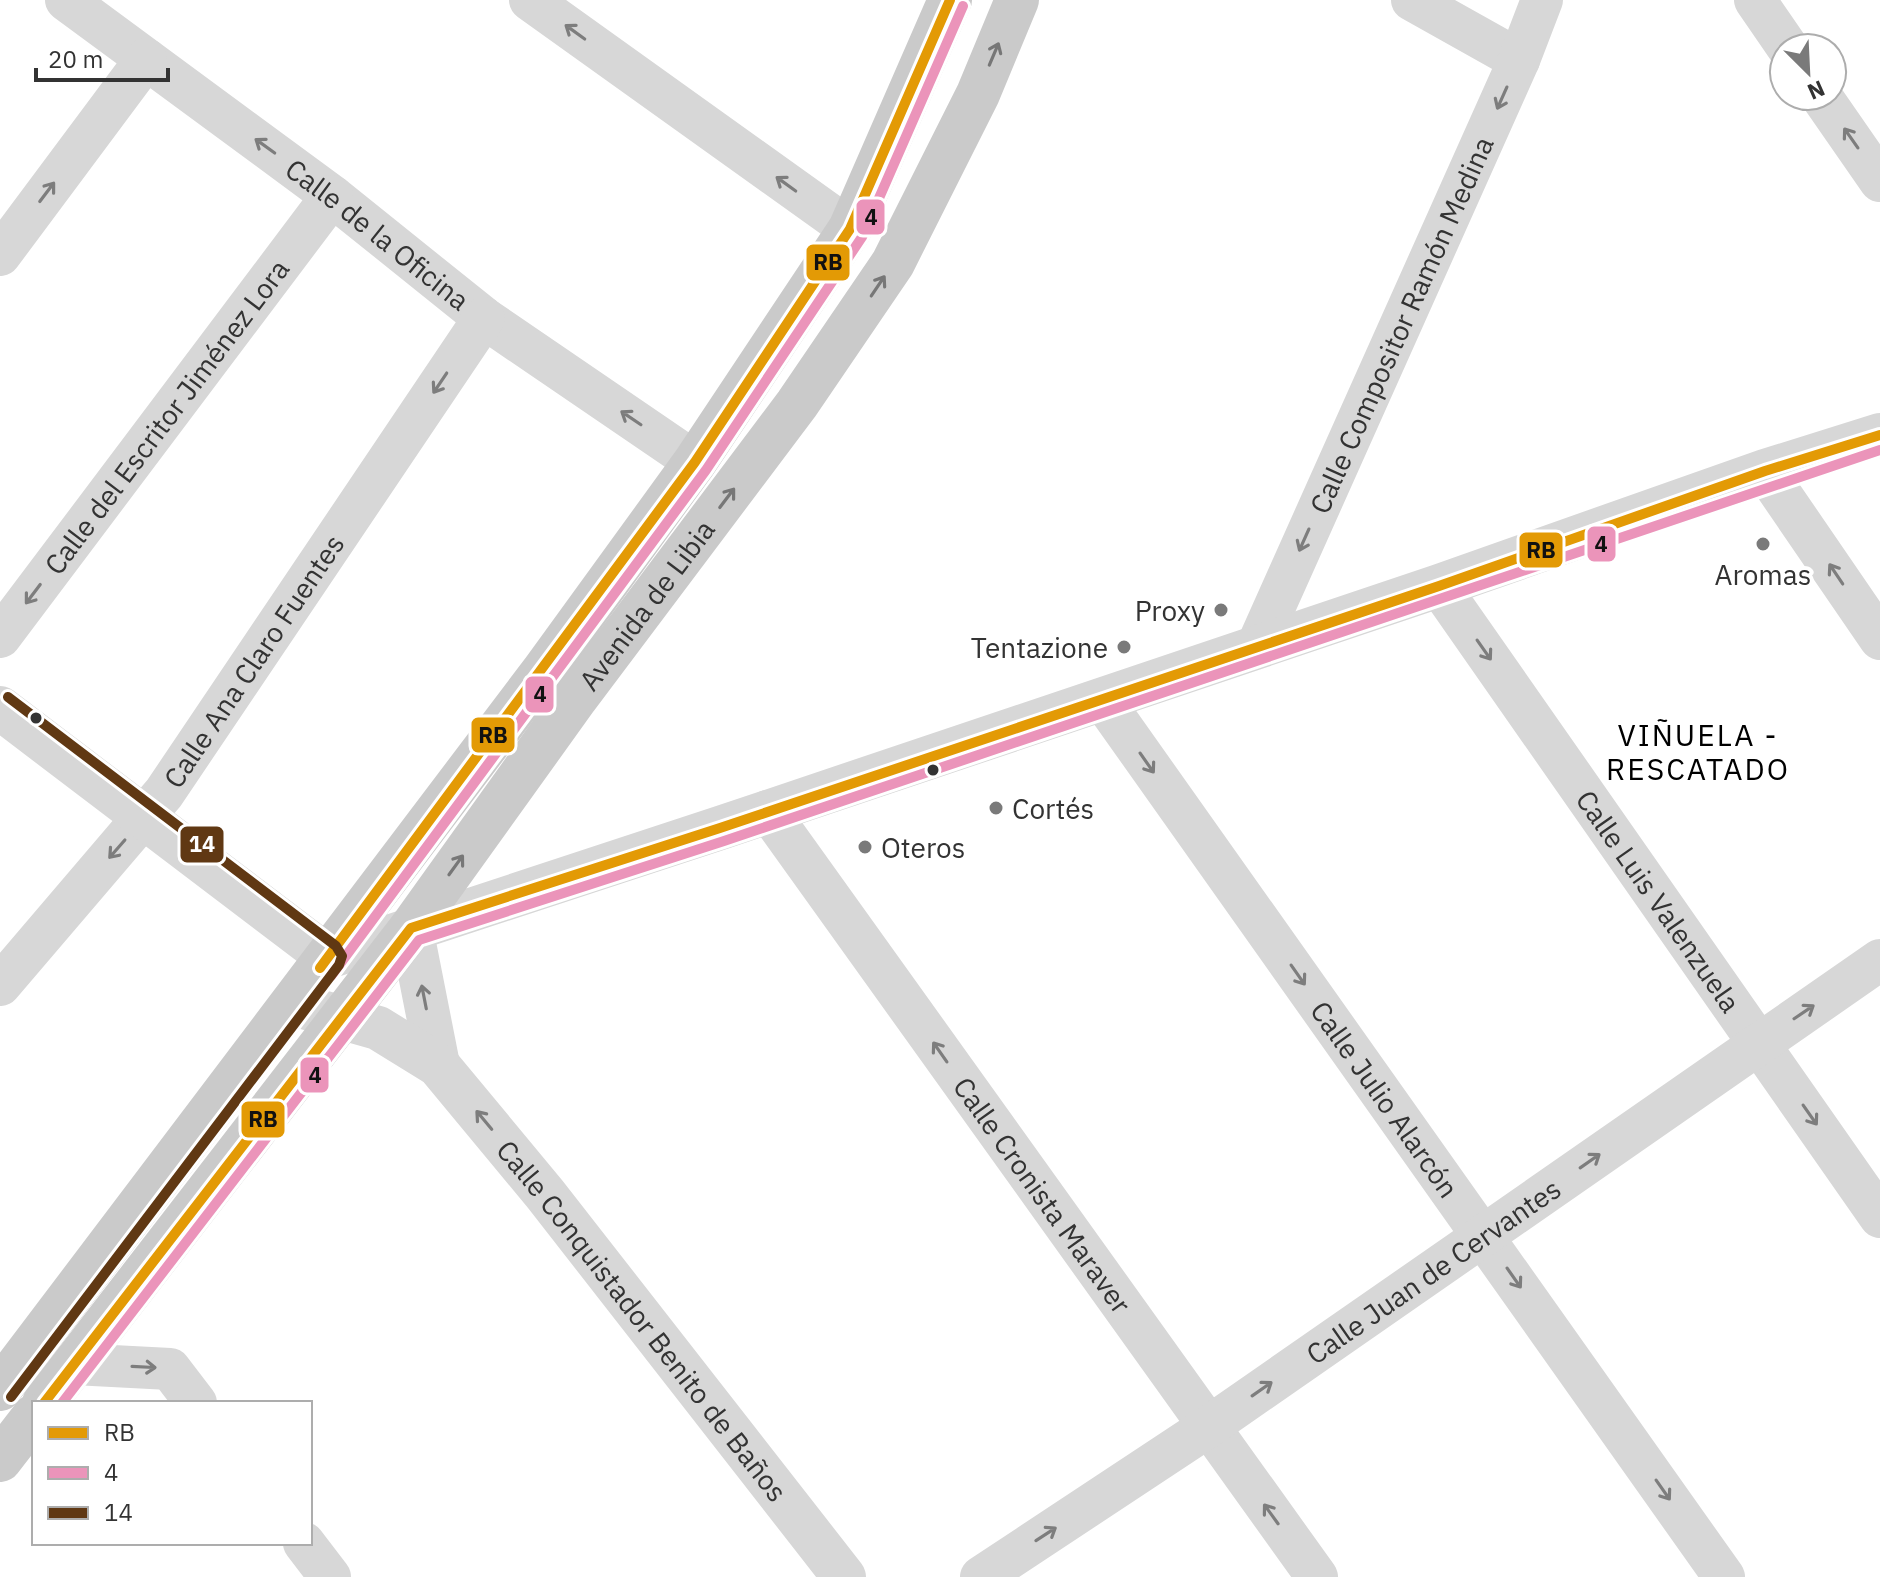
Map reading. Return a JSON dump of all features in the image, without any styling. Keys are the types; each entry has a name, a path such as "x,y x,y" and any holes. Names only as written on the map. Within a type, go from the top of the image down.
{"main road":[{"name":"Avenida de Libia","path":"0,1389 293,1004 695,462 850,229 950,0"},
{"name":"Avenida de Libia","path":"46,1401 411,928 576,698 797,404 893,263 978,94 1017,0"},
{"path":"0,1460 32,1419"}],"street":[{"name":"Calle de la Oficina","path":"66,0 332,196 484,318 695,462"},
{"path":"530,0 850,229"},
{"path":"1412,0 1519,60"},
{"name":"Calle Compositor Ramón Medina","path":"1257,646 1519,60 1542,0"},
{"path":"1755,0 1777,32"},
{"path":"0,255 146,59"},
{"path":"1832,112 1880,181"},
{"name":"Calle del Escritor Jiménez Lora","path":"0,637 332,196"},
{"name":"Calle Ana Claro Fuentes","path":"0,985 145,817 484,318"},
{"path":"0,708 328,957 1439,586 1765,471 1880,435"},
{"path":"1765,471 1880,639"},
{"name":"Calle Luis Valenzuela","path":"1439,586 1880,1217"},
{"name":"Calle Julio Alarcón","path":"1102,699 1724,1577"},
{"name":"Calle Cronista Maraver","path":"768,811 1317,1577"},
{"name":"Calle Conquistador Benito de Baños","path":"411,928 438,1065"},
{"name":"Calle Juan de Cervantes","path":"981,1577 1208,1427 1880,960"},
{"name":"Calle Conquistador Benito de Baños","path":"293,1004 378,1028 438,1065 545,1194 844,1577"},
{"path":"0,1356 60,1309"},
{"path":"74,1364 170,1369 194,1401"},
{"path":"306,1545 330,1577"}],"transit line":[{"name":"RB","path":"320,968 695,462 850,229 950,0"},
{"name":"4","path":"331,976 706,470 862,237 963,6"},
{"name":"RB","path":"46,1401 411,928 720,828 1439,586 1765,471 1880,435"},
{"name":"4","path":"64,1401 419,940 724,841 1880,450"},
{"name":"14","path":"8,697 336,946 342,956 339,965 11,1397"}],"place":[{"name":"Aromas","path":"1763,544"},
{"name":"Proxy","path":"1221,610"},
{"name":"Tentazione","path":"1124,647"},
{"name":"Cortés","path":"996,808"},
{"name":"Oteros","path":"865,847"}],"district":[{"name":"VIÑUELA - RESCATADO","path":"1698,751"}]}
